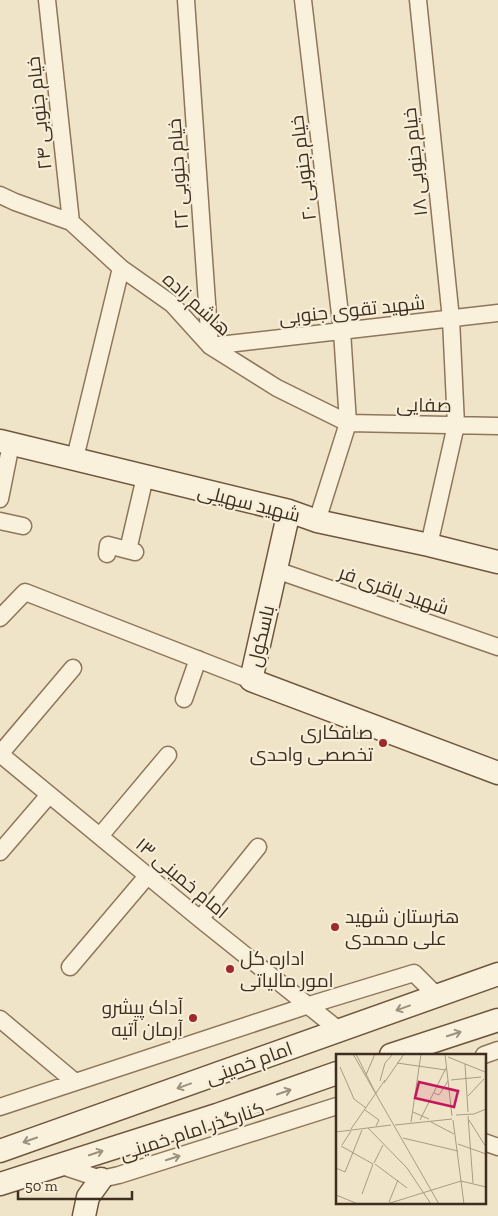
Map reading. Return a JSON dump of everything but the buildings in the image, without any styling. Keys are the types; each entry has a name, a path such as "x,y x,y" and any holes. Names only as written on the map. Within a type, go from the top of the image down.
{"main road":[{"name":"شهید سهیلی","path":"6,443 75,458 145,477 289,511 317,521 498,562"},
{"name":"باسکول","path":"289,511 251,680 498,773"},
{"name":"امام خمینی","path":"0,1151 498,974"},
{"path":"394,1054 498,1020"},
{"name":"امام خمینی","path":"0,1184 336,1074"},
{"path":"84,1216 88,1197 101,1179"}],"street":[{"name":"خیام جنوبی ۲۴","path":"47,0 71,222"},
{"name":"خیام جنوبی ۲۲","path":"186,0 210,346"},
{"name":"خیام جنوبی ۲۰","path":"303,0 342,331 348,423"},
{"name":"خیام جنوبی ۱۸","path":"418,0 451,319 456,425 429,545"},
{"name":"هاشم زاده","path":"0,195 71,222 121,268 172,304 210,346 277,388 348,423"},
{"path":"75,458 121,268"},
{"name":"شهید تقوی جنوبی","path":"210,346 498,313"},
{"path":"317,521 348,423"},
{"name":"صفایی","path":"348,423 498,426"},
{"path":"0,499 6,443"},
{"path":"107,554 108,545 132,551 145,477"},
{"path":"0,521 23,526"},
{"name":"شهید باقری فر","path":"276,570 498,648"},
{"path":"0,618 25,592 251,680"},
{"path":"184,699 198,659"},
{"path":"0,754 73,668"},
{"name":"امام خمینی ۱۳","path":"0,754 306,1006 340,1031"},
{"path":"100,836 168,755"},
{"path":"0,852 49,795"},
{"path":"200,919 258,848"},
{"path":"70,967 148,875"},
{"path":"0,1107 306,1006 414,973 437,996"},
{"path":"0,1019 75,1082"},
{"path":"486,1054 498,1050"},
{"name":"کنارگذر امام خمینی","path":"59,1165 101,1179 127,1173 336,1106"},
{"path":"486,1143 498,1147"}],"place":[{"name":"صافکاری تخصصی واحدی","path":"383,743"},
{"name":"هنرستان شهید علی محمدی","path":"335,927"},
{"name":"اداره کل امور مالیاتی","path":"230,969"},
{"name":"آداک پیشرو آرمان آتیه","path":"193,1018"}]}
